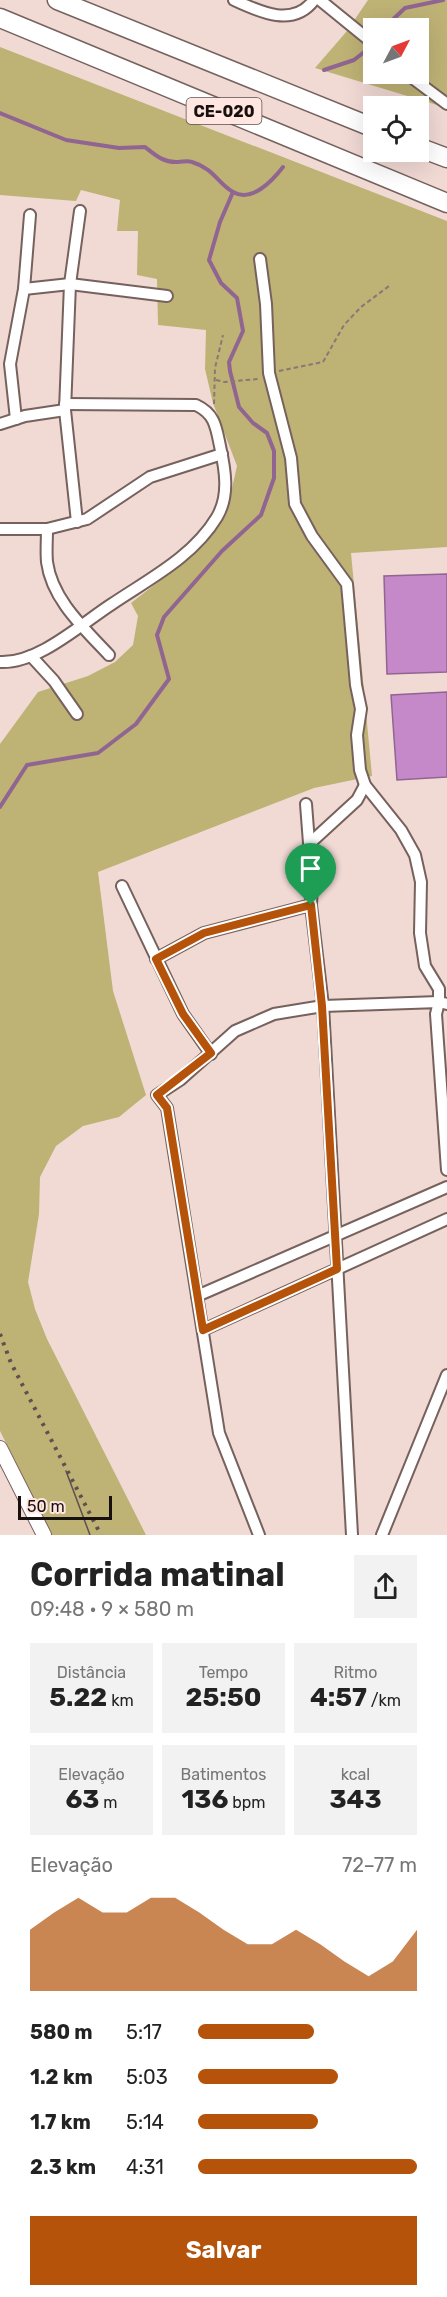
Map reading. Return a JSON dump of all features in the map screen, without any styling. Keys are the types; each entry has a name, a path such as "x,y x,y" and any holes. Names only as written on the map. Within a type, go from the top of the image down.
{"highway":[{"name":"CE-020","path":"57,0 363,124"},
{"name":"CE-020","path":"0,18 447,203"},
{"path":"429,151 447,158"}],"street":[{"path":"234,0 263,12 288,17 302,12 314,0"},
{"path":"320,0 363,35"},
{"path":"420,84 447,104"},
{"path":"78,522 65,407 69,284 80,212"},
{"path":"16,419 10,364 24,289 30,215"},
{"path":"260,260 266,303 269,373 291,458 295,504 312,536 344,577 349,590 351,638 361,709 357,735 360,770 365,785 401,830 415,855 421,882 421,944 425,966 439,989 443,1003 436,1014 447,1170"},
{"path":"24,289 69,284 167,296"},
{"path":"0,424 65,407 196,405 211,415 215,422 226,482 223,504 209,528 166,569 82,626 31,656 11,663 0,662"},
{"path":"0,529 47,529 78,522 99,512 150,477 222,454"},
{"path":"47,529 48,563 53,583 64,603 109,655"},
{"path":"31,656 54,681 76,714"},
{"path":"309,844 357,800 365,785"},
{"path":"306,804 312,882 311,905 322,1006 352,1535"},
{"path":"122,886 183,1014 211,1053"},
{"path":"156,959 204,933 311,905"},
{"path":"260,1535 219,1433 167,1108 157,1095 211,1053 223,1040 252,1022 274,1014 322,1006 443,1003"},
{"path":"197,1296 447,1187"},
{"path":"203,1330 447,1219"},
{"path":"382,1535 447,1378"},
{"path":"0,1448 44,1535"}],"path":[{"path":"216,380 224,382 264,378 269,373 323,362 344,325 361,307 389,286"},
{"path":"211,415 216,380 215,368 223,335"}],"shaded area":[{"path":"368,0 447,0 447,108 429,103 429,96 407,96 368,84 429,84 429,18 363,18 363,83 315,68 347,31"},
{"path":"0,47 447,221 447,547 351,553 372,776 314,788 98,872 113,991 146,1095 119,1117 83,1126 56,1146 40,1177 39,1214 28,1282 35,1309 47,1339 146,1535 52,1535 0,1431 0,744 38,692 88,676 115,662 133,645 138,616 131,603 185,561 226,515 237,466 213,403 205,369 206,330 158,325 157,279 137,275 138,231 117,231 120,200 81,190 76,201 0,195"},
{"path":"447,574 447,672 387,674 384,576"},
{"path":"447,692 447,777 397,780 391,695"}],"waterway":[{"path":"394,18 405,8 443,0"},
{"path":"324,70 354,60 363,53"},
{"path":"0,113 66,140 119,148 145,147 168,161 192,162 206,168 233,192 240,195 255,192 274,178 283,167"},
{"path":"0,807 27,765 98,753 136,724 169,679 157,635 164,617 222,551 261,515 274,478 274,451 267,433 253,423 239,407 229,362 243,331 237,298 221,283 209,260 220,222 233,192"}],"tram line":[{"path":"66,1471 90,1535"}],"railway":[{"path":"0,1334 11,1363 101,1535"}],"route":[{"path":"311,905 322,1006 337,1269 203,1330 167,1108 157,1095 180,1080 211,1053 183,1014 156,959 204,933 311,905"}]}
